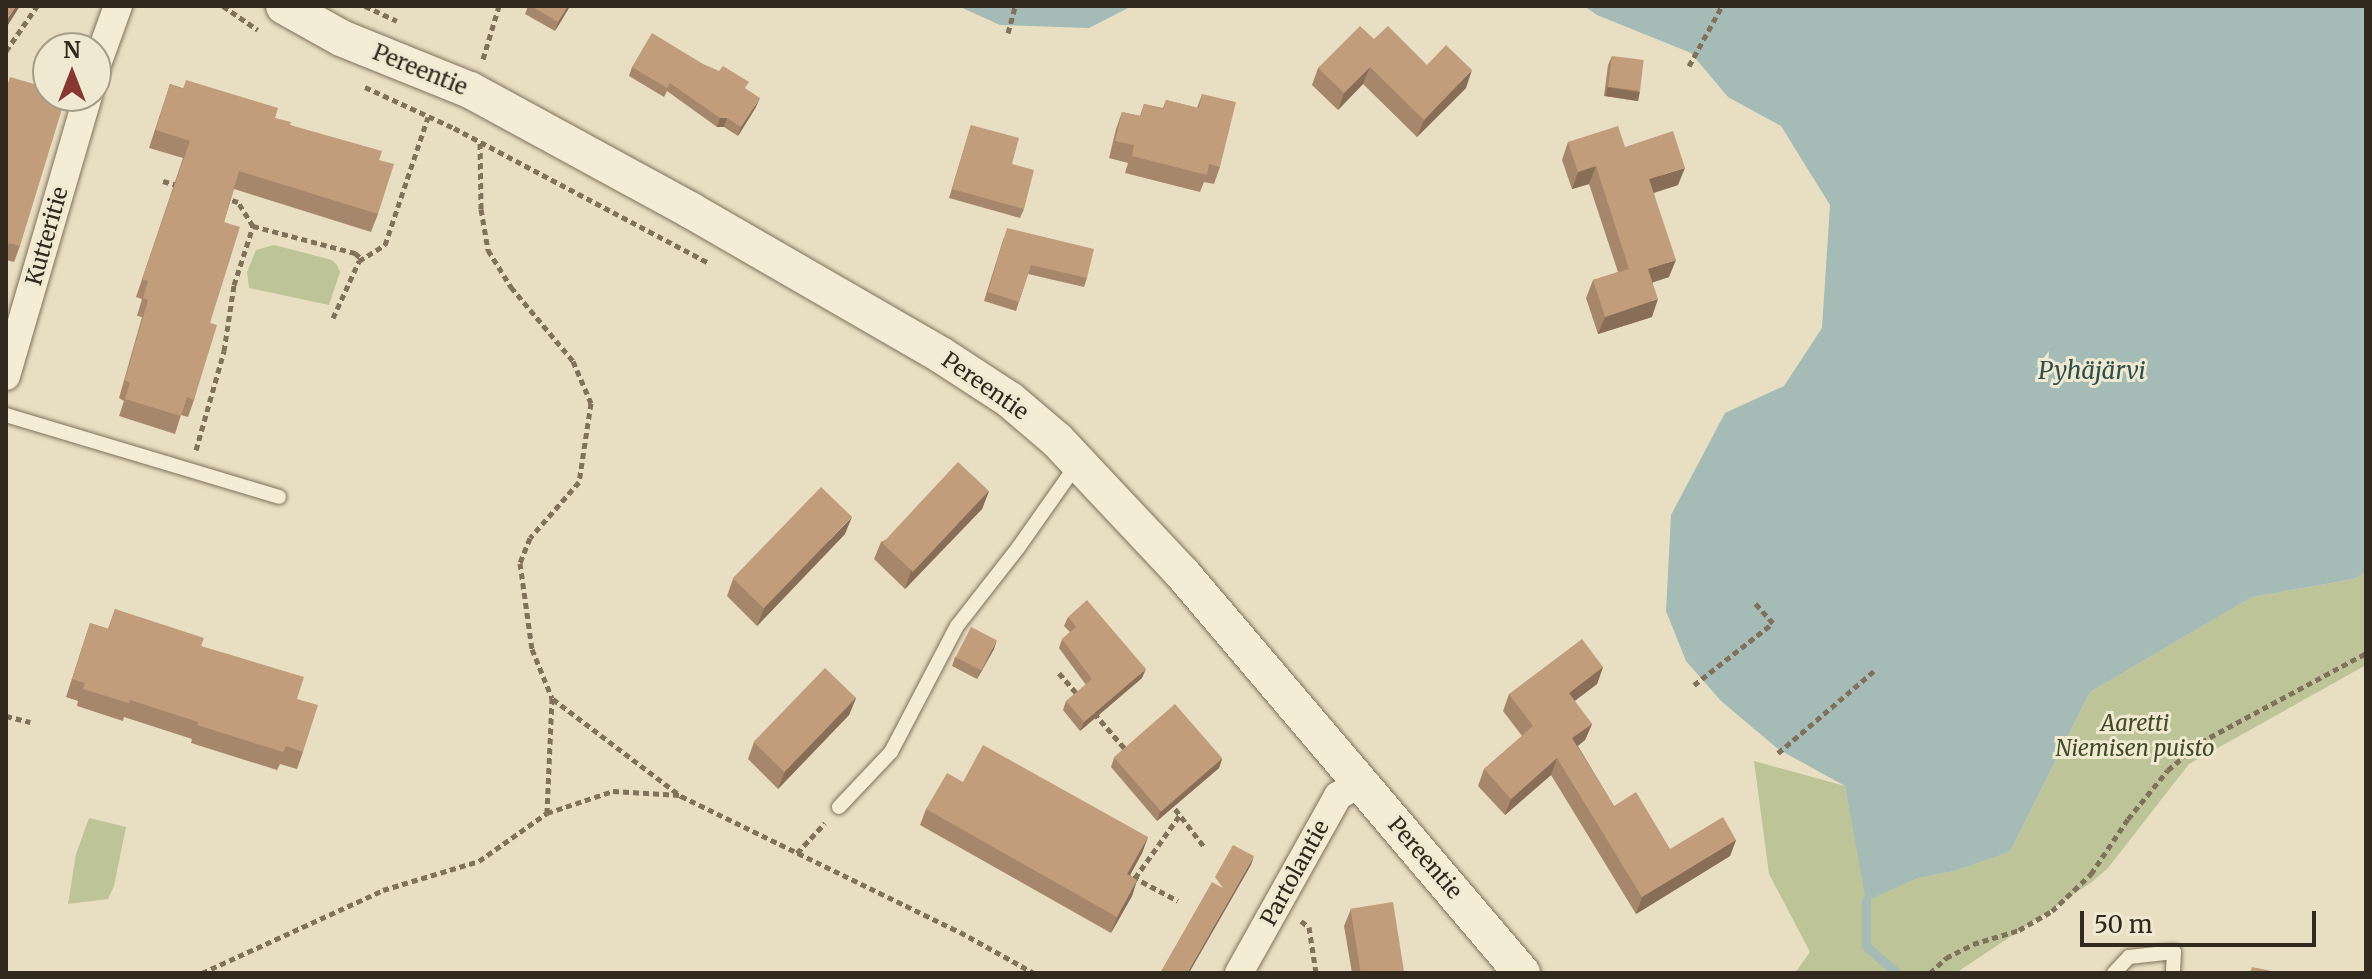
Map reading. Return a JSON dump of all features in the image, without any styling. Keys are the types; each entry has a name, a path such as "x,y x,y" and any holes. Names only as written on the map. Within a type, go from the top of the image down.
{"street":[{"path":"109,32 118,6"},
{"name":"Pereentie","path":"275,20 341,38 470,90 729,233 941,355 1010,400 1079,462 1117,507 1182,573 1522,973"},
{"name":"Kutteritie","path":"6,376 83,112"},
{"name":"Partolantie","path":"1239,973 1338,796 1360,783"}],"lane":[{"path":"6,415 279,497"},
{"path":"839,807 891,752 957,626 1079,462"},
{"path":"2114,973 2129,957 2174,952 2173,973"}],"path":[{"path":"6,51 37,6"},
{"path":"223,6 275,20"},
{"path":"483,59 499,6"},
{"path":"1008,33 1015,6"},
{"path":"1689,66 1722,6"},
{"path":"352,81 480,143 720,269"},
{"path":"333,318 362,259 385,245 428,117"},
{"path":"480,143 481,209 488,250 511,287 573,361 591,403 579,482 530,538 520,563 532,649 552,698 547,813"},
{"path":"163,181 193,190"},
{"path":"223,198 238,202 253,226 355,253 362,259"},
{"path":"190,471 224,351 234,285 253,226"},
{"path":"1694,685 1773,623 1755,603"},
{"path":"1930,973 1946,958 1973,944 2019,930 2052,911 2091,874 2128,819 2168,770 2201,742 2366,653"},
{"path":"1778,753 1874,671"},
{"path":"1059,673 1129,753"},
{"path":"552,698 681,796 960,932 1034,973"},
{"path":"6,716 30,722"},
{"path":"202,973 383,890 479,861 547,813 613,791 681,796"},
{"path":"1166,797 1205,848"},
{"path":"797,853 839,807"},
{"path":"1135,878 1180,815"},
{"path":"1122,870 1178,901"},
{"path":"1279,902 1309,927 1316,973"}],"green space":[{"path":"274,245 332,260 337,265 340,272 329,305 249,288 247,272 256,250"},
{"name":"Aaretti Niemisen puisto","path":"2366,572 2366,665 2189,764 2108,868 2092,882 1956,973 1795,973 1810,952 1769,874 1754,761 1845,786 1867,900 1918,878 1954,871 2010,852 2090,692 2252,597 2354,579"},
{"path":"89,818 126,827 114,886 108,899 68,904 76,854"}],"water":[{"path":"958,6 1132,6 1089,28 1000,25"},
{"name":"Pyhäjärvi","path":"1584,6 2366,6 2366,572 2354,579 2252,597 2090,692 2010,852 1954,871 1918,878 1866,901 1845,786 1778,749 1721,701 1686,661 1666,611 1671,515 1725,413 1784,386 1822,328 1830,205 1781,126 1728,97 1691,53 1597,15"}],"building":[{"path":"6,6 16,6 6,21"},
{"path":"531,6 568,6 558,22"},
{"path":"1360,26 1374,39 1388,26 1427,65 1446,45 1472,70 1424,120 1370,67 1344,93 1318,68"},
{"path":"652,33 703,64 719,71 723,66 749,82 745,88 760,98 741,127 727,118 720,118 670,83 667,88 632,67"},
{"path":"1612,56 1644,60 1640,91 1608,87"},
{"path":"10,77 32,83 32,112 61,112 20,246 9,243 6,253 6,89"},
{"path":"186,80 278,108 275,118 382,151 379,160 394,164 378,214 239,171 224,222 240,227 210,323 217,325 194,400 187,397 181,416 125,399 130,383 125,380 148,300 143,298 148,281 142,279 190,141 156,130 170,84 183,89"},
{"path":"1202,94 1236,102 1220,167 1209,164 1207,175 1132,156 1134,145 1115,141 1122,112 1141,116 1144,104 1164,109 1166,100 1199,108"},
{"path":"971,125 1019,138 1012,164 1034,170 1024,209 952,189"},
{"path":"1618,126 1625,147 1673,131 1685,168 1649,179 1676,260 1648,269 1658,299 1605,317 1593,280 1629,269 1596,166 1578,172 1568,142"},
{"path":"1007,228 1094,249 1087,278 1031,265 1019,302 988,292"},
{"path":"958,462 989,491 913,572 882,543"},
{"path":"821,487 852,517 764,608 733,578"},
{"path":"1087,600 1146,669 1084,722 1066,701 1092,679 1062,639 1076,627 1068,617"},
{"path":"115,609 204,638 201,646 304,677 297,699 318,705 303,752 286,746 283,752 130,700 129,703 83,689 85,683 72,679 90,623 109,629"},
{"path":"971,627 997,640 981,670 956,657"},
{"path":"1582,639 1603,667 1569,693 1592,724 1572,738 1614,806 1636,792 1670,849 1723,817 1736,840 1642,897 1557,758 1511,799 1484,769 1533,726 1509,694"},
{"path":"825,668 856,698 784,772 753,742"},
{"path":"1175,704 1222,758 1161,811 1114,757"},
{"path":"983,745 1148,837 1127,874 1137,880 1117,917 926,809 947,773 963,782"},
{"path":"1233,845 1254,856 1187,973 1160,973 1212,882 1223,888 1215,877"},
{"path":"1393,902 1404,973 1361,973 1351,909"},
{"path":"2252,967 2281,973 2250,973"}],"waterway":[{"path":"1866,901 1866,946 1897,973"}]}
